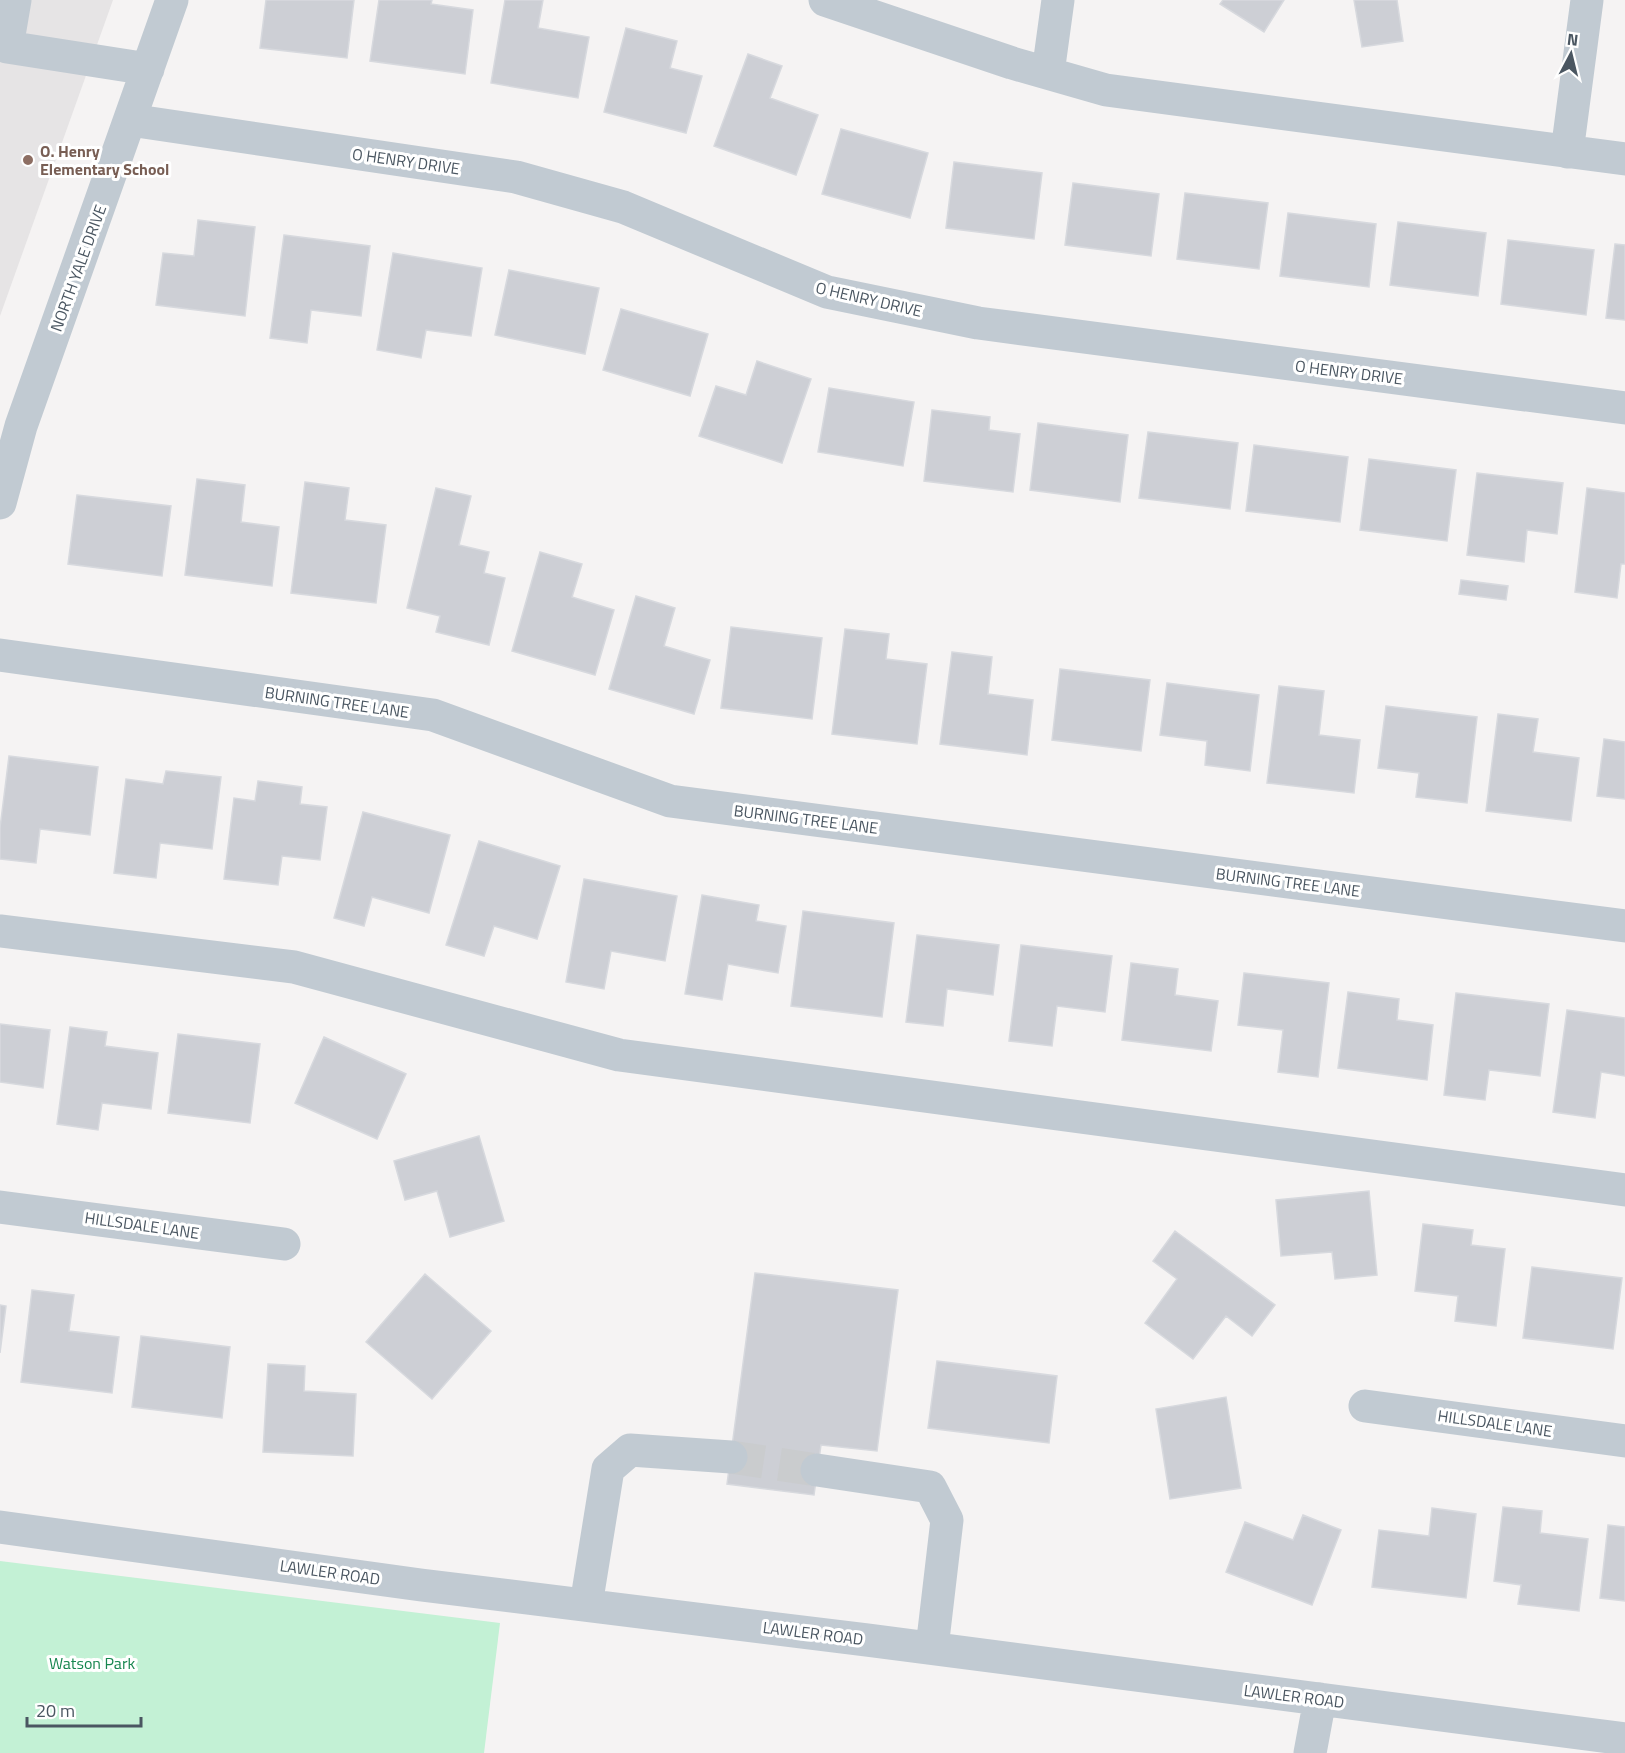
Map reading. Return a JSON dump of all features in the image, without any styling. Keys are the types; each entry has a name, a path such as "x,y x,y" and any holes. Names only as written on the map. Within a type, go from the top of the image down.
{"street":[{"path":"15,0 7,47 148,69"},
{"name":"NORTH YALE DRIVE","path":"0,503 21,426 172,0"},
{"path":"825,0 1106,90 1625,159"},
{"path":"1048,73 1058,0"},
{"path":"1567,152 1587,0"},
{"name":"O HENRY DRIVE","path":"130,120 516,177 623,207 826,292 978,323 1625,408"},
{"name":"BURNING TREE LANE","path":"0,655 433,716 670,801 1625,926"},
{"path":"0,931 294,967 620,1054 1625,1190"},
{"name":"HILLSDALE LANE","path":"0,1207 284,1244"},
{"name":"HILLSDALE LANE","path":"1365,1406 1625,1441"},
{"path":"586,1605 608,1469 630,1450 731,1457"},
{"path":"817,1470 930,1487 947,1520 932,1648"},
{"name":"LAWLER ROAD","path":"0,1527 1625,1739"},
{"path":"1310,1753 1320,1699"}],"shaded area":[{"name":"O. Henry Elementary School","path":"0,0 113,0 0,316"}],"green space":[{"name":"Watson Park","path":"0,1561 500,1623 484,1753 0,1753"}],"building":[{"path":"266,0 354,0 347,58 260,48"},
{"path":"379,0 432,0 431,4 473,10 465,74 370,61"},
{"path":"505,0 543,0 538,28 589,37 578,98 491,83"},
{"path":"1223,0 1284,0 1264,32 1220,4"},
{"path":"1354,0 1397,0 1403,41 1362,47"},
{"path":"626,28 677,41 670,68 702,76 686,133 604,112"},
{"path":"748,54 782,66 770,98 818,115 796,175 714,146"},
{"path":"841,129 928,153 910,218 822,194"},
{"path":"954,162 1042,173 1034,239 946,228"},
{"path":"1073,183 1159,194 1151,256 1065,245"},
{"path":"1185,193 1268,203 1259,269 1177,259"},
{"path":"1288,213 1376,224 1369,287 1280,276"},
{"path":"198,220 255,227 245,316 156,305 163,253 194,256"},
{"path":"1398,222 1486,233 1478,296 1390,285"},
{"path":"284,235 370,246 361,316 311,310 307,343 270,338"},
{"path":"1508,240 1594,250 1586,315 1501,304"},
{"path":"1615,244 1625,245 1625,320 1606,318"},
{"path":"393,253 482,268 471,336 426,330 421,358 377,350"},
{"path":"509,270 599,288 585,354 495,335"},
{"path":"621,309 708,334 690,396 603,370"},
{"path":"757,361 811,379 782,463 699,436 716,386 746,395"},
{"path":"829,388 914,402 903,466 818,452"},
{"path":"932,410 990,417 989,430 1020,434 1013,492 924,481"},
{"path":"1038,423 1128,435 1120,502 1030,490"},
{"path":"1148,432 1238,443 1230,509 1139,498"},
{"path":"1254,445 1348,457 1340,522 1246,511"},
{"path":"1369,459 1456,470 1447,541 1360,530"},
{"path":"1477,473 1563,483 1557,534 1527,530 1524,562 1467,555"},
{"path":"197,479 245,485 241,522 279,527 272,586 185,575"},
{"path":"305,482 349,488 345,520 386,525 376,603 291,593"},
{"path":"436,488 471,496 459,545 489,552 484,573 505,578 489,645 436,632 440,616 407,608"},
{"path":"1587,488 1625,493 1625,564 1621,564 1617,598 1575,592"},
{"path":"77,495 171,506 162,576 68,564"},
{"path":"540,552 582,564 572,597 614,610 595,675 512,651"},
{"path":"1461,580 1508,586 1506,600 1459,594"},
{"path":"636,596 675,608 664,646 710,660 694,714 609,689"},
{"path":"731,627 822,638 812,719 721,708"},
{"path":"845,629 889,634 886,659 927,664 917,744 832,734"},
{"path":"952,652 992,657 988,694 1033,700 1027,755 940,744"},
{"path":"1060,669 1150,680 1141,751 1052,740"},
{"path":"1167,683 1259,695 1250,771 1205,765 1207,741 1160,735"},
{"path":"1279,686 1324,691 1319,735 1360,740 1354,793 1267,783"},
{"path":"1386,706 1477,717 1467,803 1416,797 1419,773 1378,768"},
{"path":"1498,714 1538,719 1533,752 1579,758 1571,821 1486,811"},
{"path":"1604,739 1625,742 1625,799 1597,796"},
{"path":"9,756 98,767 90,835 40,829 36,863 0,859 0,828"},
{"path":"166,771 221,777 212,849 160,843 156,878 114,873 126,779 163,784"},
{"path":"258,781 302,787 300,804 327,807 320,860 282,856 278,885 224,879 234,798 255,801"},
{"path":"363,812 450,835 429,913 372,897 364,926 334,918"},
{"path":"479,841 560,866 537,939 494,926 484,956 446,945"},
{"path":"584,879 677,896 665,961 611,951 604,989 566,982"},
{"path":"702,895 759,905 756,921 786,926 778,973 728,964 722,1000 685,994"},
{"path":"803,911 894,923 882,1017 791,1006"},
{"path":"917,935 999,945 993,995 947,989 943,1026 906,1022"},
{"path":"1021,945 1112,956 1105,1012 1057,1006 1052,1046 1009,1041"},
{"path":"1131,963 1178,969 1175,995 1218,1001 1211,1051 1122,1040"},
{"path":"1244,973 1329,983 1318,1077 1278,1072 1283,1030 1238,1025"},
{"path":"1348,992 1399,999 1397,1020 1433,1025 1427,1080 1338,1068"},
{"path":"1456,993 1549,1004 1540,1076 1489,1070 1485,1100 1444,1095"},
{"path":"1567,1010 1625,1018 1625,1076 1601,1072 1595,1118 1553,1112"},
{"path":"0,1024 50,1030 43,1088 0,1082"},
{"path":"70,1027 107,1032 105,1046 158,1053 151,1109 102,1103 98,1130 57,1124"},
{"path":"178,1034 260,1044 250,1123 168,1113"},
{"path":"324,1037 406,1074 377,1139 295,1103"},
{"path":"479,1136 504,1221 450,1237 437,1191 405,1200 394,1161"},
{"path":"1369,1191 1377,1275 1335,1279 1332,1252 1281,1256 1276,1200"},
{"path":"1423,1224 1473,1230 1471,1245 1505,1249 1496,1326 1455,1321 1458,1296 1415,1291"},
{"path":"1175,1231 1275,1305 1252,1336 1226,1316 1193,1359 1145,1323 1177,1279 1153,1261"},
{"path":"1532,1267 1622,1278 1613,1349 1523,1338"},
{"path":"755,1273 898,1290 877,1451 821,1445 814,1495 727,1484"},
{"path":"425,1274 491,1331 432,1399 366,1342"},
{"path":"32,1290 74,1295 69,1331 119,1337 112,1393 21,1382"},
{"path":"0,1305 6,1306 0,1353"},
{"path":"141,1336 230,1347 222,1418 132,1407"},
{"path":"937,1361 1057,1376 1049,1443 928,1428"},
{"path":"268,1364 305,1366 304,1391 356,1394 353,1456 263,1452"},
{"path":"1226,1397 1241,1488 1170,1499 1156,1409"},
{"path":"1503,1507 1542,1511 1540,1533 1588,1539 1579,1611 1518,1604 1521,1585 1494,1581"},
{"path":"1432,1508 1476,1514 1466,1598 1372,1587 1379,1530 1429,1536"},
{"path":"1303,1515 1341,1530 1312,1605 1226,1572 1245,1522 1293,1540"},
{"path":"1608,1525 1625,1527 1625,1601 1600,1598"}],"tunnel":[{"path":"731,1457 817,1470"}],"place":[{"name":"O. Henry Elementary School","path":"28,160"}]}
